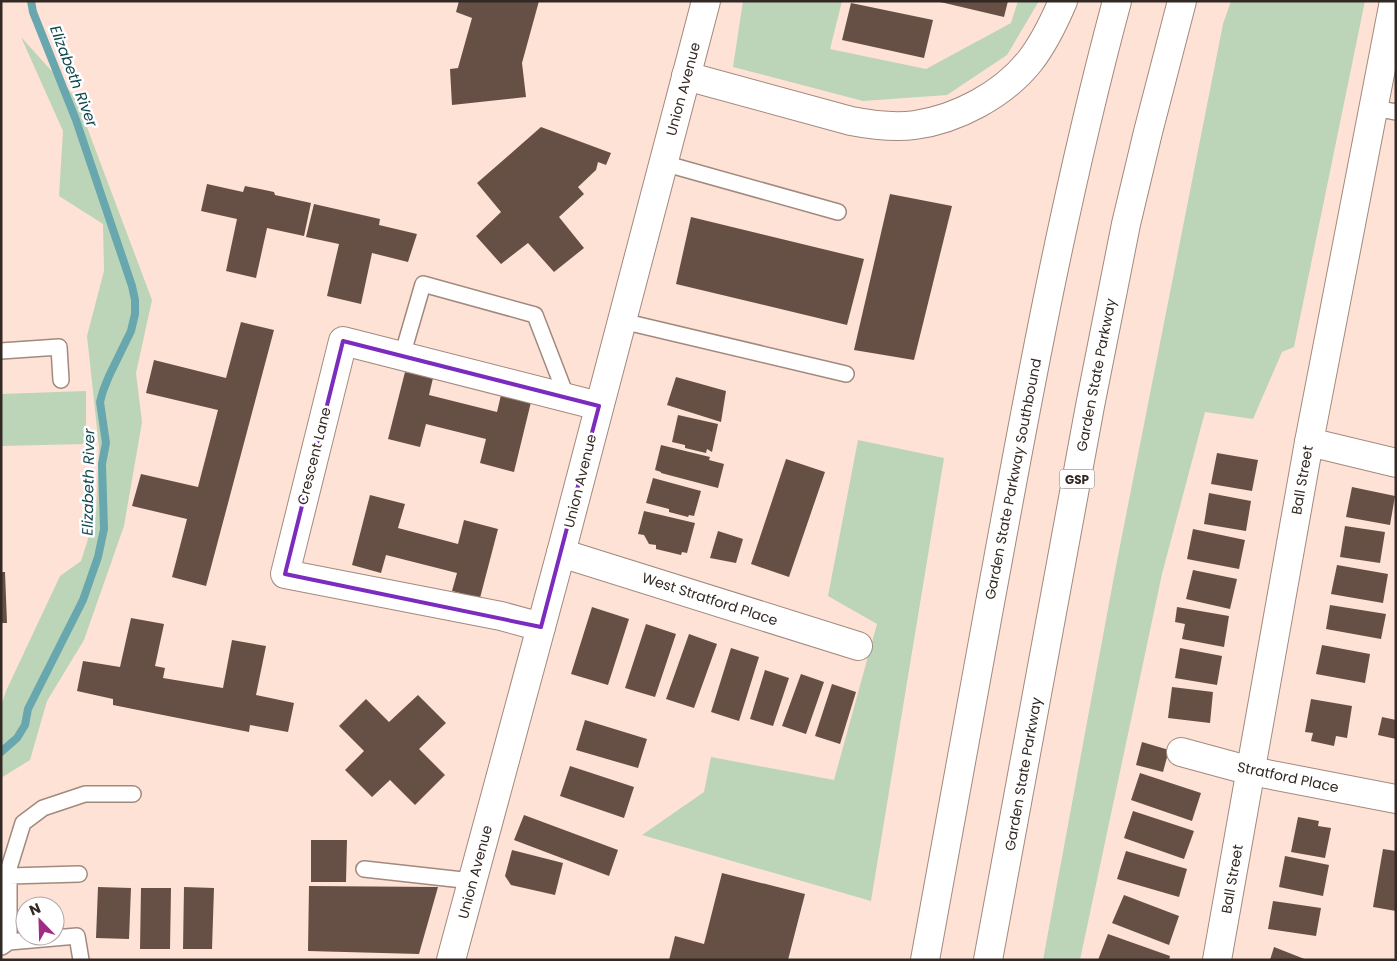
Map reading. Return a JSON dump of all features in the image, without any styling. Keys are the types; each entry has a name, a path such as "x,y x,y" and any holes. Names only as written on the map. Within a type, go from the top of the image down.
{"main road":[{"name":"Union Avenue","path":"451,960 562,553 706,1"},
{"path":"686,76 851,121 872,125 915,125 937,120 978,103 996,92 1014,77 1029,62 1041,45 1063,1"},
{"name":"Garden State Parkway Southbound","path":"925,960 1048,291 1088,111 1117,1"},
{"name":"Garden State Parkway","path":"988,960 1088,415 1126,224 1182,1"},
{"name":"Ball Street","path":"1217,960 1309,442 1385,110 1394,1"},
{"name":"Crescent Lane","path":"541,627 501,616 285,574 343,341 599,406"},
{"path":"1309,442 1396,463"},
{"name":"West Stratford Place","path":"562,553 858,646"},
{"name":"Stratford Place","path":"1181,752 1251,771 1396,799"}],"lane":[{"path":"663,163 838,212"},
{"path":"402,356 423,284 536,315 567,398"},
{"path":"622,321 846,374"},
{"path":"1,351 59,347 61,380"},
{"path":"80,960 77,936 5,944 9,868 23,823 43,808 84,794 133,794"},
{"path":"364,868 472,881"},
{"path":"9,876 79,874"}],"highlighted area":[{"path":"343,341 599,406 541,627 285,574"}],"green space":[{"path":"743,1 842,1 830,49 926,69 1011,23 1018,1 1039,1 1007,55 947,95 863,101 733,67"},
{"path":"1231,1 1365,1 1294,347 1282,352 1253,419 1205,412 1162,574 1080,960 1043,960 1115,571 1223,24"},
{"path":"21,37 76,98 152,300 136,373 142,422 124,526 84,640 47,701 30,760 1,778 1,707 6,691 60,576 81,561 96,514 99,447 87,336 104,271 103,224 59,196 63,131"},
{"path":"86,391 86,444 1,446 1,394"},
{"path":"858,440 944,458 871,901 642,835 704,792 711,757 834,780 877,624 828,596"}],"building":[{"path":"459,1 539,1 522,63 526,97 452,105 450,69 458,68 472,18 456,12"},
{"path":"936,1 1008,1 1004,17"},
{"path":"851,3 933,20 924,58 842,40"},
{"path":"541,127 611,153 606,165 598,162 596,170 578,187 584,194 559,217 584,248 554,272 528,243 501,264 476,236 501,212 477,183"},
{"path":"207,184 243,192 245,186 311,203 304,236 267,228 256,278 226,271 237,219 201,211"},
{"path":"890,194 952,206 914,360 854,350"},
{"path":"314,204 380,219 379,225 417,234 408,262 372,253 361,304 327,296 339,244 306,237"},
{"path":"691,217 864,259 847,325 676,284"},
{"path":"241,322 274,330 206,586 172,577 187,519 132,506 141,474 198,487 218,410 146,393 154,360 226,378"},
{"path":"405,372 433,378 429,395 497,412 501,395 531,402 514,472 480,463 486,439 426,424 420,447 388,439"},
{"path":"676,377 726,391 721,422 667,405"},
{"path":"678,415 718,424 712,452 707,449 706,453 685,448 685,445 672,442"},
{"path":"661,445 710,457 709,460 724,464 718,488 655,470"},
{"path":"1217,453 1258,460 1252,491 1211,484"},
{"path":"786,459 825,472 789,577 751,564"},
{"path":"653,478 701,491 694,516 689,515 688,517 669,512 669,509 646,503"},
{"path":"1352,487 1395,496 1390,525 1346,517"},
{"path":"1209,493 1251,501 1246,531 1204,524"},
{"path":"370,495 405,504 398,528 458,544 464,520 498,529 480,598 452,591 457,573 386,555 381,573 352,565"},
{"path":"644,511 695,523 687,553 682,552 681,555 656,549 656,545 649,544 644,535 638,534"},
{"path":"1345,526 1385,532 1380,563 1340,557"},
{"path":"1193,529 1245,540 1239,569 1187,559"},
{"path":"718,531 743,539 736,563 710,558"},
{"path":"1337,565 1388,574 1383,603 1331,594"},
{"path":"1193,570 1237,579 1230,609 1186,599"},
{"path":"1,572 5,572 7,623 1,623"},
{"path":"1330,605 1386,614 1381,639 1326,629"},
{"path":"592,607 629,619 608,685 571,674"},
{"path":"1177,607 1229,616 1224,647 1182,639 1185,624 1175,622"},
{"path":"131,618 164,624 155,666 165,668 163,678 223,688 232,640 266,646 256,695 294,703 288,732 250,725 249,732 113,705 113,699 77,691 83,661 120,667"},
{"path":"646,624 676,634 655,697 625,688"},
{"path":"689,634 717,644 694,708 666,699"},
{"path":"1322,645 1370,654 1365,683 1316,674"},
{"path":"731,648 759,657 739,721 711,712"},
{"path":"1180,648 1222,656 1217,685 1175,678"},
{"path":"765,670 789,678 773,726 750,719"},
{"path":"801,674 824,682 806,734 782,726"},
{"path":"832,684 856,692 840,744 815,736"},
{"path":"1172,687 1213,692 1210,723 1168,718"},
{"path":"418,695 446,723 419,749 445,775 415,805 390,780 372,797 345,770 364,751 339,726 366,699 389,722"},
{"path":"1311,699 1352,706 1347,738 1336,736 1334,746 1311,741 1313,733 1305,732"},
{"path":"1382,717 1396,720 1396,739 1378,735"},
{"path":"585,720 647,739 638,768 576,750"},
{"path":"1142,742 1169,750 1163,772 1136,765"},
{"path":"570,766 634,787 624,818 560,796"},
{"path":"1140,773 1201,793 1192,821 1131,800"},
{"path":"1133,811 1194,831 1184,859 1124,838"},
{"path":"524,815 618,850 609,876 514,840"},
{"path":"1298,817 1319,821 1318,826 1331,828 1325,858 1291,852"},
{"path":"311,840 347,840 346,882 311,882"},
{"path":"1383,849 1396,851 1396,911 1373,907"},
{"path":"512,850 563,863 555,895 511,885 505,876"},
{"path":"1126,851 1187,869 1179,897 1117,879"},
{"path":"1285,856 1329,865 1323,896 1279,887"},
{"path":"722,873 805,894 788,960 669,960 675,936 704,944"},
{"path":"309,886 438,887 419,954 308,951"},
{"path":"98,887 131,888 129,939 96,938"},
{"path":"184,887 214,888 212,949 183,949"},
{"path":"141,888 171,888 170,949 140,949"},
{"path":"1124,895 1179,916 1169,945 1112,923"},
{"path":"1273,901 1321,908 1316,936 1268,929"},
{"path":"1108,934 1170,956 1169,960 1098,960"},
{"path":"1274,947 1307,960 1270,960"}],"waterway":[{"name":"Elizabeth River","path":"1,752 17,738 25,725 28,709 83,600 98,557 104,529 102,464 106,443 100,402 109,376 131,331 135,314 132,286 76,120 33,12 31,1"}]}
